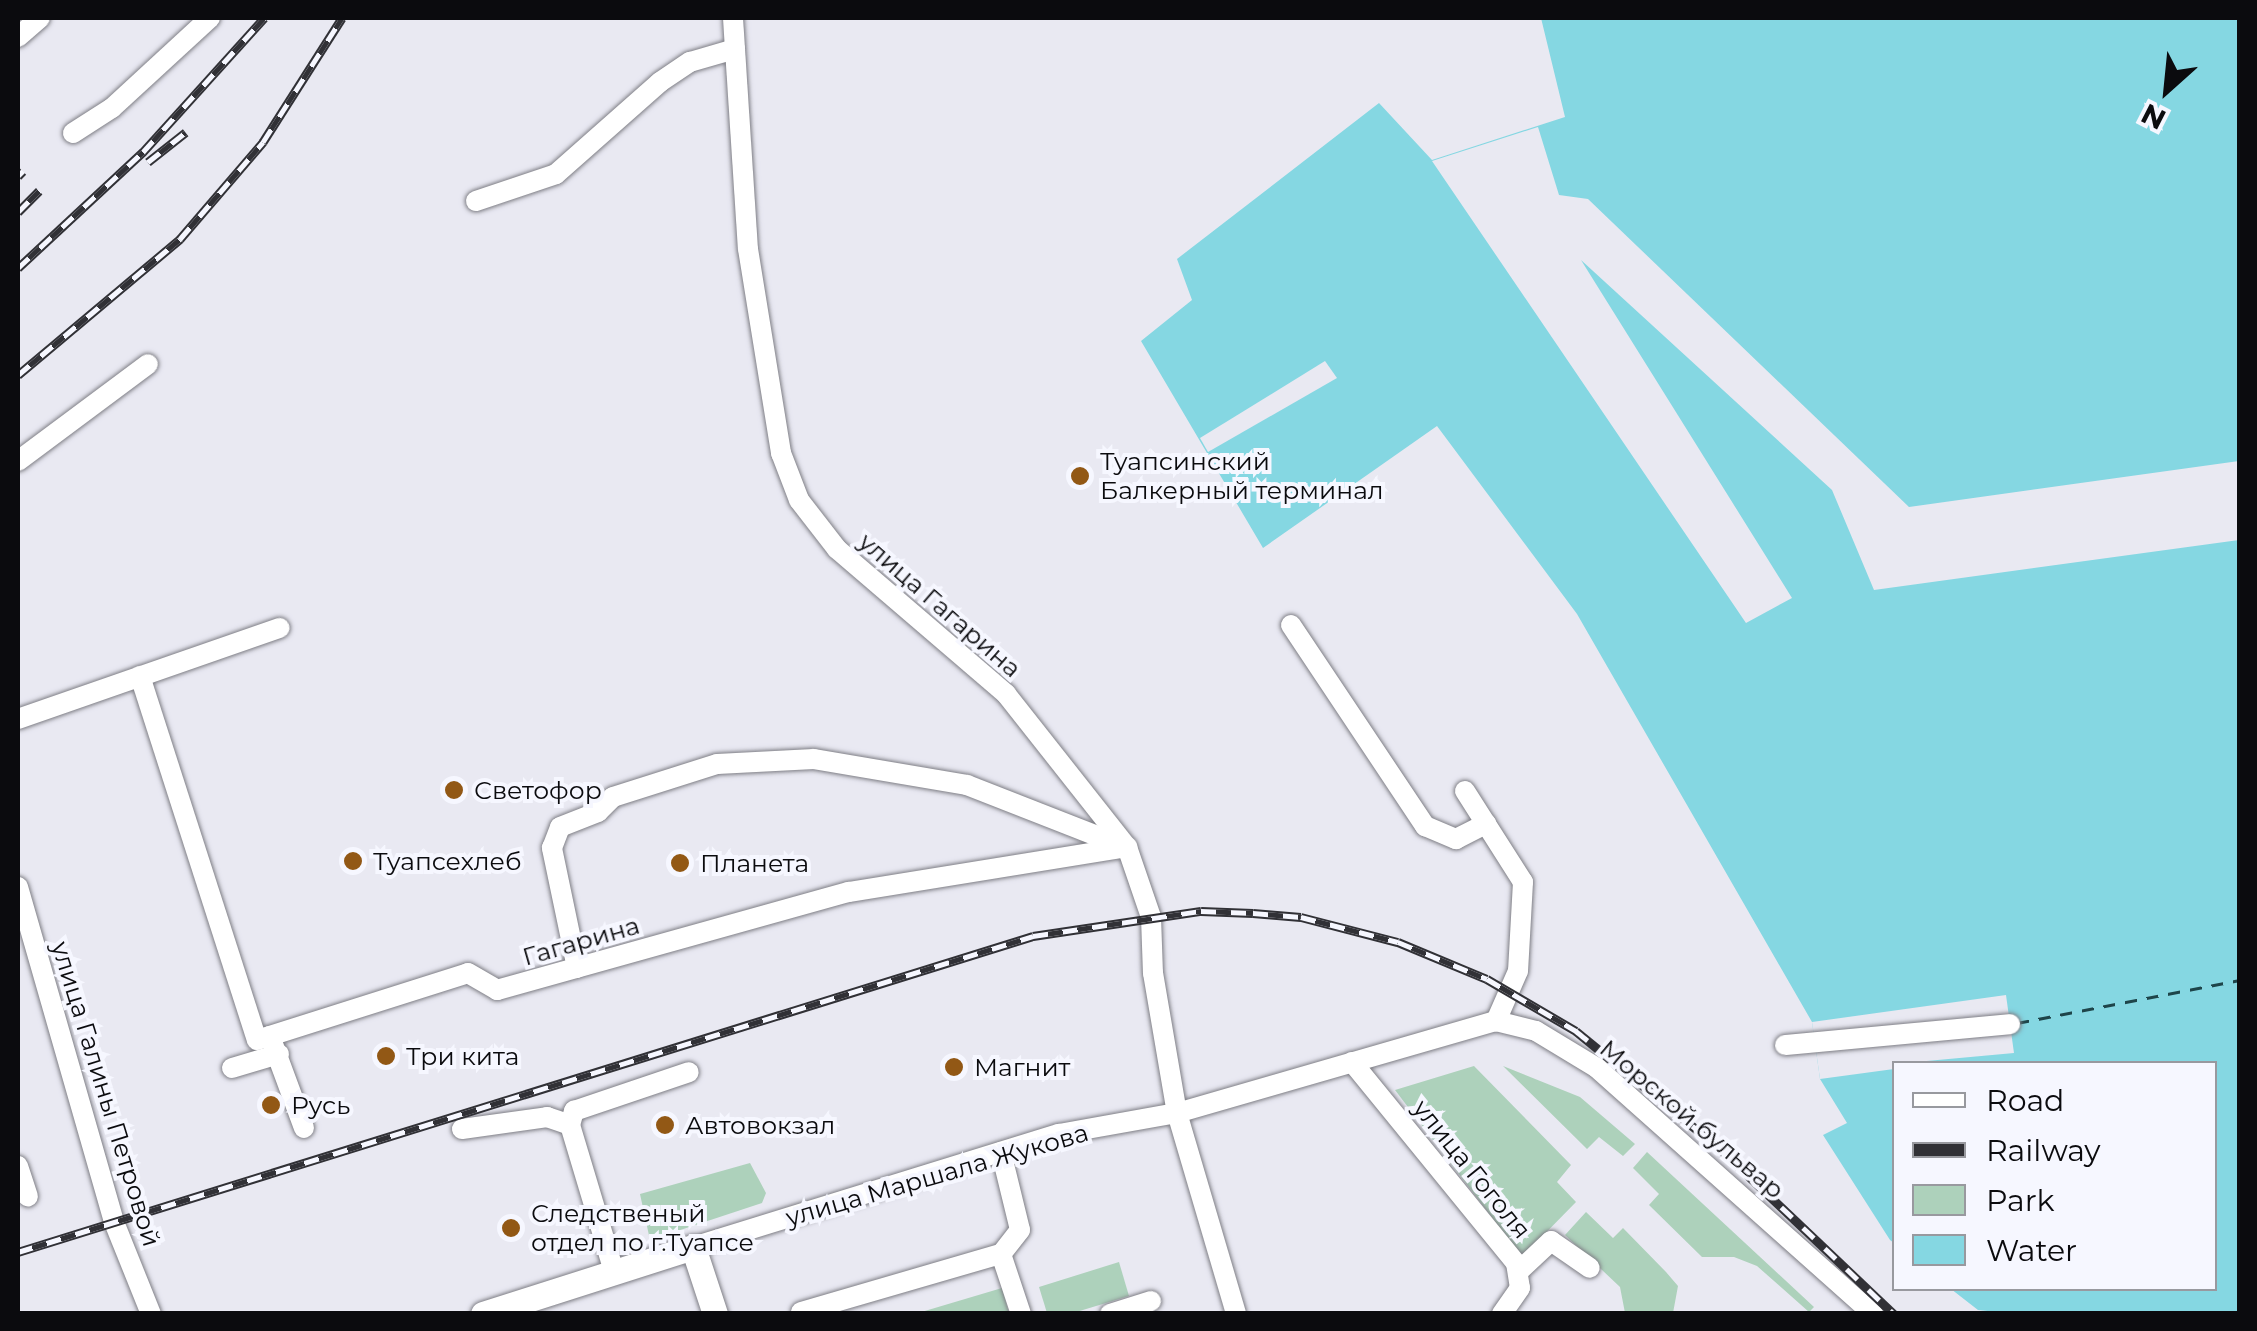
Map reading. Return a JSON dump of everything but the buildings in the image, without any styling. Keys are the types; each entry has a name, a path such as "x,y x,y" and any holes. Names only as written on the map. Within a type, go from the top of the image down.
{"main road":[{"name":"улица Маршала Жукова","path":"483,1314 694,1247"},
{"path":"694,1247 715,1314"}],"street":[{"path":"18,37 40,18"},
{"path":"73,133 112,108 210,18"},
{"name":"улица Гагарина","path":"733,18 748,248 781,453 799,500 837,549 1006,694 1127,847 1151,918 1153,972 1177,1113 1236,1314"},
{"path":"476,201 556,174 660,82 690,62 735,49"},
{"path":"18,461 148,364"},
{"path":"1291,626 1425,826 1456,839 1486,824"},
{"path":"18,719 280,628"},
{"path":"140,676 257,1040 274,1045 304,1128"},
{"path":"577,968 552,848 560,827 598,812 613,797 717,764 814,759 967,785 1127,847"},
{"path":"1465,791 1523,882 1518,971 1496,1021"},
{"name":"Гагарина","path":"232,1068 274,1045 468,973 497,990 849,892 1127,847"},
{"name":"улица Галины Петровой","path":"18,887 114,1222 152,1314"},
{"name":"Морской бульвар","path":"1452,1030 1496,1021 1536,1031 1598,1068 1874,1314"},
{"path":"1784,1045 2010,1024"},
{"name":"улица Маршала Жукова","path":"694,1247 1060,1134 1177,1113 1452,1030"},
{"name":"улица Гоголя","path":"1352,1062 1519,1271 1520,1288 1502,1314"},
{"path":"614,1272 570,1125 574,1111 689,1072"},
{"path":"462,1129 547,1116 570,1125"},
{"path":"801,1312 1001,1254 1020,1230 1002,1152"},
{"path":"18,1166 28,1196"},
{"path":"1519,1271 1551,1241 1565,1244 1590,1268"},
{"path":"1001,1254 1021,1314"},
{"path":"1110,1314 1151,1301"}],"green space":[{"path":"1474,1066 1571,1165 1557,1182 1576,1202 1522,1257 1395,1090"},
{"path":"1503,1066 1580,1097 1635,1144 1623,1156 1599,1137 1587,1149"},
{"path":"1647,1152 1814,1307 1809,1312 1757,1266 1734,1257 1702,1257 1649,1205 1659,1194 1633,1168"},
{"path":"750,1163 766,1193 762,1203 650,1240 640,1194"},
{"path":"1586,1212 1613,1238 1623,1228 1666,1272 1678,1286 1673,1313 1625,1313 1620,1287 1565,1235"},
{"path":"1119,1262 1129,1296 1073,1313 1047,1313 1039,1287"},
{"path":"1002,1288 1009,1313 918,1313"}],"water":[{"path":"1541,18 2239,18 2239,1313 1997,1312 1978,1310 1954,1291 2217,1291 2217,1061 1892,1061 1890,1240 1823,1135 1847,1123 1820,1079 1812,1022 1577,614 1437,426 1263,548 1141,341 1192,300 1177,259 1379,103 1432,160 1565,117"}],"pier":[{"path":"1538,127 1559,195 1588,199 1909,507 2239,461 2239,540 1874,590 1832,490 1581,260 1792,598 1746,623 1432,161"},
{"path":"1325,361 1337,378 1208,452 1200,438"},
{"path":"2006,995 2014,1053 1892,1061 1892,1069 1820,1079 1812,1022"}],"ferry route":[{"path":"2017,1023 2240,980"}],"railway":[{"path":"18,268 143,152 264,18"},
{"path":"18,375 180,239 263,142 342,18"},
{"path":"148,162 186,132"},
{"path":"18,176 23,171"},
{"path":"18,212 39,191"},
{"path":"18,1252 1033,936 1201,911 1301,917 1398,942 1487,979 1576,1031 1716,1145 1894,1314"}],"place":[{"name":"Туапсинский Балкерный терминал","path":"1080,476"},
{"name":"Светофор","path":"454,790"},
{"name":"Туапсехлеб","path":"353,861"},
{"name":"Планета","path":"680,863"},
{"name":"Три кита","path":"386,1056"},
{"name":"Магнит","path":"954,1067"},
{"name":"Русь","path":"271,1105"},
{"name":"Автовокзал","path":"665,1125"},
{"name":"Следственый отдел по г.Туапсе","path":"511,1228"}]}
